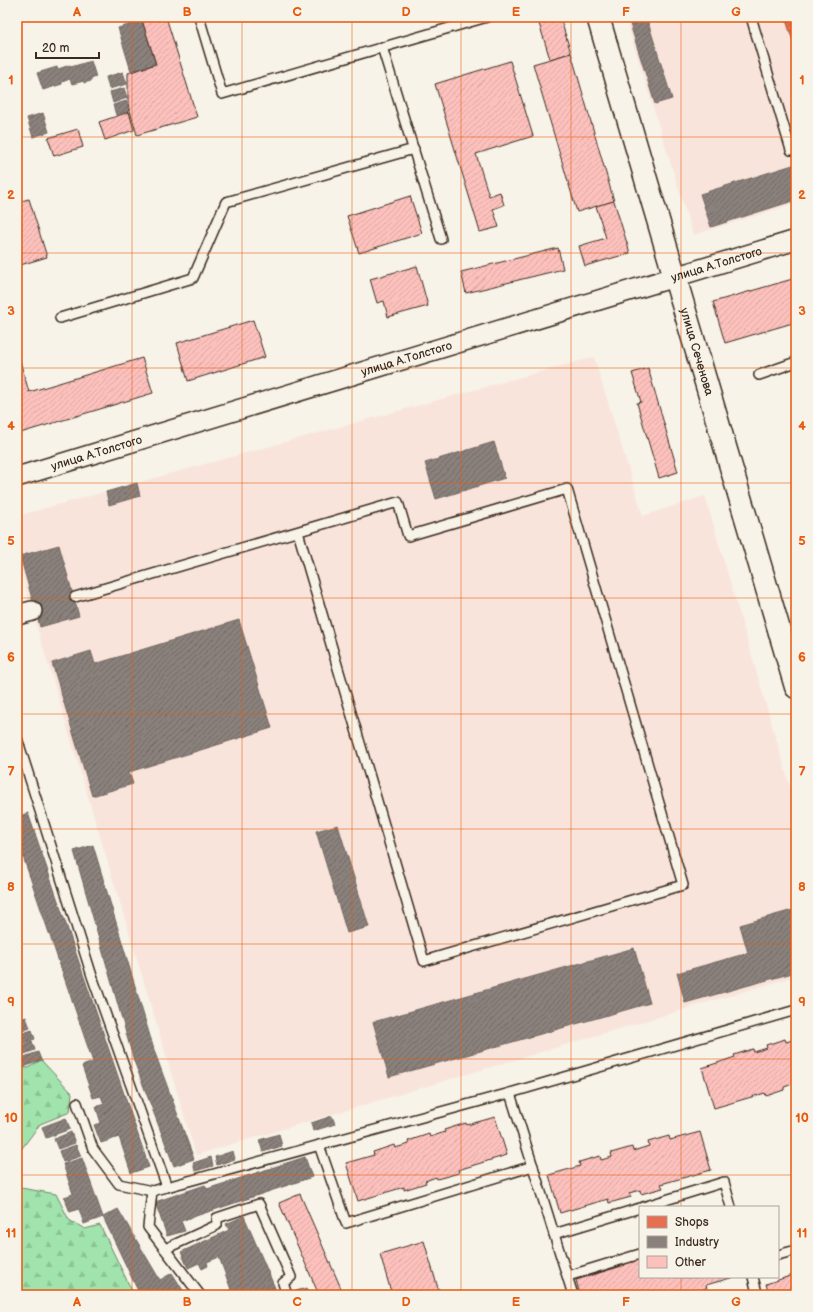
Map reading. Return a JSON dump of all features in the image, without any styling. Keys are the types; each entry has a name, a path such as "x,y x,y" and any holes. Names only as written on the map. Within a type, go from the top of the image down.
{"main road":[{"name":"улица Сеченова","path":"598,17 796,687"}],"street":[{"name":"улица А.Толстого","path":"17,477 796,240"}],"lane":[{"path":"200,17 222,94 487,17"},
{"path":"751,17 791,150 796,149"},
{"path":"382,47 441,239"},
{"path":"60,318 193,278 226,202 414,149"},
{"path":"759,375 796,362"},
{"path":"75,597 398,502 408,536 567,489 683,885 424,961 298,532"},
{"path":"17,738 92,976 167,1186"},
{"path":"77,1103 94,1149 119,1184 152,1191 510,1093 796,1010"},
{"path":"510,1093 574,1295"},
{"path":"319,1145 346,1222 533,1166"},
{"path":"644,1206 724,1182 732,1206"},
{"path":"152,1191 148,1227 200,1295"},
{"path":"165,1250 217,1226 217,1218 259,1204 292,1277 283,1283 286,1295"},
{"path":"554,1234 639,1208"},
{"path":"779,1255 796,1250"},
{"path":"568,1276 639,1254"},
{"path":"753,1278 757,1294 755,1295"}],"shaded area":[{"path":"625,17 796,17 796,203 693,235"},
{"path":"594,357 643,516 705,496 796,807 796,976 196,1155 17,558 17,516"}],"green space":[{"path":"41,1060 72,1093 70,1112 40,1124 17,1155 17,1065 18,1067 28,1068"},
{"path":"17,1182 21,1188 56,1194 69,1220 85,1229 100,1225 134,1295 17,1295"}],"building: Shops":[{"path":"785,17 796,17 796,51"}],"building: Industry":[{"path":"647,19 672,99 655,104 630,24"},
{"path":"142,21 156,64 131,71 118,28"},
{"path":"91,61 96,77 91,79 91,81 72,84 70,79 62,82 62,84 43,90 37,73 57,67 58,69 70,65 71,67"},
{"path":"123,72 127,84 109,89 106,77"},
{"path":"124,88 127,98 113,103 110,92"},
{"path":"126,101 129,111 116,115 113,105"},
{"path":"43,113 49,132 33,137 27,118"},
{"path":"796,164 796,200 711,227 700,194"},
{"path":"494,442 505,478 436,499 425,463"},
{"path":"137,483 140,496 109,505 106,492"},
{"path":"59,545 79,616 40,627 20,556"},
{"path":"239,620 272,728 129,772 133,784 92,796 52,663 91,651 95,664"},
{"path":"28,813 149,1167 131,1173 119,1137 101,1143 94,1125 101,1123 96,1107 104,1104 101,1096 93,1098 82,1066 93,1062 17,839 17,817"},
{"path":"338,825 369,927 347,933 316,831"},
{"path":"93,845 155,1053 194,1159 174,1166 134,1061 74,851"},
{"path":"796,909 796,972 685,1003 677,973 748,953 740,925"},
{"path":"634,948 650,1003 389,1077 373,1022"},
{"path":"26,1017 30,1028 17,1033 17,1020"},
{"path":"32,1030 35,1039 17,1045 17,1035"},
{"path":"32,1041 35,1050 19,1056 17,1047"},
{"path":"38,1052 41,1060 24,1067 21,1058"},
{"path":"332,1116 335,1124 313,1131 311,1123"},
{"path":"66,1118 70,1129 46,1138 42,1127"},
{"path":"71,1132 75,1143 58,1149 54,1139"},
{"path":"279,1134 282,1146 263,1152 259,1140"},
{"path":"76,1145 81,1156 63,1162 59,1151"},
{"path":"233,1151 235,1159 217,1165 215,1157"},
{"path":"211,1157 213,1166 195,1171 193,1163"},
{"path":"305,1157 312,1177 181,1221 185,1231 167,1236 155,1202 205,1185 207,1189"},
{"path":"82,1158 103,1217 84,1224 79,1209 70,1212 64,1197 73,1194 63,1164"},
{"path":"118,1209 160,1280 172,1273 186,1295 150,1295 147,1288 139,1293 103,1217"},
{"path":"244,1216 278,1295 233,1295 219,1257 207,1262 208,1266 202,1269 199,1263 188,1268 181,1252 229,1230 226,1224"},
{"path":"307,1288 309,1295 293,1295 292,1292"}],"building: Other":[{"path":"141,17 166,17 197,117 137,135 128,104 128,73 156,64"},
{"path":"537,17 560,17 571,53 550,59"},
{"path":"571,53 614,201 577,212 533,64"},
{"path":"510,61 533,136 476,154 489,196 500,192 504,205 493,209 499,227 480,232 435,84"},
{"path":"129,112 134,130 105,140 99,122"},
{"path":"78,129 83,147 54,156 48,138"},
{"path":"410,196 422,233 359,253 347,216"},
{"path":"29,199 47,257 17,266 17,202"},
{"path":"614,201 630,253 585,266 579,246 606,238 596,206"},
{"path":"558,248 563,269 466,293 461,272"},
{"path":"417,266 428,306 388,317 384,301 377,303 370,279"},
{"path":"796,278 796,322 725,343 713,302"},
{"path":"253,320 265,357 188,381 177,343"},
{"path":"17,351 29,392 142,358 153,393 17,434"},
{"path":"648,368 678,472 659,478 637,403 641,402 632,373"},
{"path":"785,1039 786,1042 796,1039 796,1083 784,1087 784,1090 766,1096 765,1093 714,1108 702,1068 735,1057 734,1055 753,1049 754,1052 767,1048 766,1045"},
{"path":"495,1117 507,1155 458,1170 459,1173 437,1179 436,1177 425,1181 426,1183 404,1190 404,1187 358,1201 346,1163 374,1155 373,1152 394,1145 395,1148 409,1144 408,1141 429,1134 430,1137 445,1132 444,1130 466,1123 467,1125"},
{"path":"700,1132 711,1170 661,1184 663,1188 641,1194 640,1190 629,1193 631,1197 609,1203 608,1199 560,1213 549,1175 580,1166 579,1162 600,1156 601,1160 612,1157 611,1153 632,1147 633,1151 649,1146 648,1142 669,1136 670,1140"},
{"path":"300,1194 344,1295 319,1295 279,1203"},
{"path":"424,1241 440,1295 392,1295 380,1254"},
{"path":"639,1258 639,1278 730,1278 706,1285 707,1288 686,1295 685,1291 674,1295 580,1295 576,1280 625,1265 624,1262"},
{"path":"796,1274 796,1295 769,1295 766,1284"}]}
